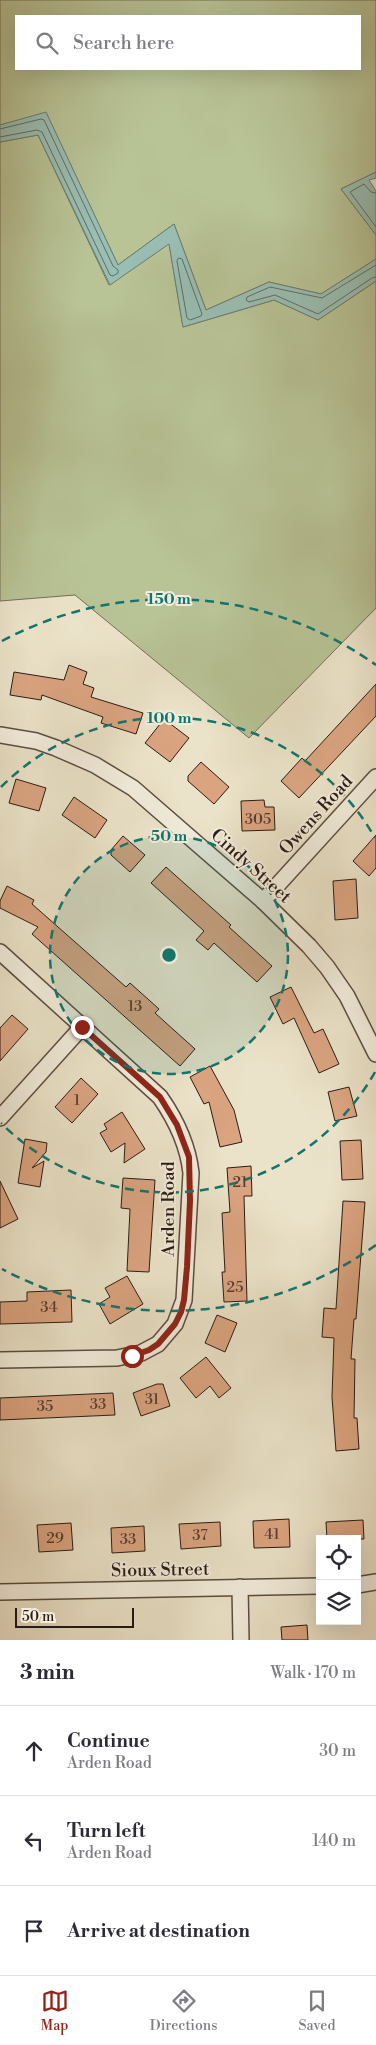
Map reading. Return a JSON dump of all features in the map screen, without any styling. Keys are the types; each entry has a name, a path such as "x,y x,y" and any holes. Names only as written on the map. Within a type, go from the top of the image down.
{"street":[{"name":"Cindy Street","path":"0,735 36,741 56,748 116,776 134,788 263,901 327,967 347,996 376,1054"},
{"name":"Owens Road","path":"263,901 376,777"},
{"name":"Arden Road","path":"0,952 160,1097 169,1110 183,1140 189,1157 191,1173 184,1300 181,1312 167,1335 158,1344 141,1353 117,1358 0,1360"},
{"path":"0,1118 82,1027"},
{"path":"361,1584 376,1582"},
{"name":"Sioux Street","path":"0,1592 316,1586"},
{"path":"240,1587 241,1640"}],"green space":[{"path":"0,0 376,0 376,172 341,189 376,235 376,259 321,294 269,282 206,310 174,224 118,265 46,113 0,125"},
{"path":"38,135 109,285 169,243 183,327 274,300 318,320 376,281 376,608 249,738 75,595 0,601 0,142"}],"water":[{"path":"46,112 118,265 174,224 206,310 269,282 321,294 376,259 376,281 318,320 274,300 183,327 169,244 110,285 38,135 0,142 0,125"},
{"path":"376,172 376,178 369,180 376,191 376,235 341,189"}],"building":[{"path":"69,665 87,672 83,684 94,688 91,697 143,713 136,734 101,723 103,717 42,695 41,700 10,695 14,672 64,680"},
{"path":"376,684 376,716 299,798 281,781 302,758 305,761"},
{"path":"164,719 189,738 170,762 145,743"},
{"path":"201,762 229,787 214,804 188,781 188,776"},
{"path":"16,779 46,788 39,811 9,803"},
{"path":"74,797 107,820 95,838 62,815"},
{"path":"264,800 265,807 274,807 275,830 242,831 241,801"},
{"path":"376,835 376,868 369,876 353,861"},
{"path":"123,836 145,855 130,872 111,855 111,850"},
{"path":"166,867 231,925 229,927 272,966 257,982 214,943 208,950 196,940 204,931 151,883"},
{"path":"356,879 358,918 335,920 333,881"},
{"path":"7,886 34,900 32,904 126,987 130,983 159,1009 155,1013 195,1049 180,1066 32,934 38,927 0,908 0,901"},
{"path":"291,987 314,1033 323,1029 339,1064 319,1073 294,1018 283,1024 270,997"},
{"path":"12,1015 28,1029 0,1061 0,1028"},
{"path":"210,1066 234,1110 242,1142 220,1147 209,1102 204,1104 190,1077"},
{"path":"81,1078 98,1094 72,1123 55,1107"},
{"path":"349,1087 357,1116 335,1121 328,1092"},
{"path":"122,1112 145,1149 124,1163 125,1143 111,1152 100,1133 107,1129 104,1124"},
{"path":"25,1139 47,1143 46,1152 32,1168 44,1161 40,1187 18,1183"},
{"path":"361,1140 363,1179 342,1180 340,1141"},
{"path":"251,1166 252,1196 244,1196 247,1301 224,1302 222,1272 225,1272 222,1213 230,1212 227,1168"},
{"path":"123,1178 155,1180 149,1272 127,1271 130,1209 121,1208"},
{"path":"0,1181 18,1219 0,1228"},
{"path":"343,1201 365,1202 351,1359 355,1359 354,1418 357,1418 359,1449 336,1451 332,1397 334,1338 322,1337 324,1308 336,1309"},
{"path":"127,1276 143,1304 110,1324 99,1304 110,1297 105,1288"},
{"path":"71,1290 72,1322 0,1324 0,1302 27,1301 27,1292"},
{"path":"217,1315 237,1323 225,1352 205,1343"},
{"path":"206,1357 231,1388 219,1398 210,1386 196,1398 180,1378"},
{"path":"157,1384 163,1384 170,1406 141,1416 133,1393"},
{"path":"113,1393 115,1415 0,1420 0,1398"},
{"path":"289,1519 290,1547 254,1548 253,1521"},
{"path":"363,1520 364,1539 361,1539 361,1535 327,1535 326,1522"},
{"path":"220,1522 221,1546 181,1549 179,1524"},
{"path":"71,1523 73,1550 39,1552 37,1525"},
{"path":"144,1526 145,1551 112,1553 111,1528"},
{"path":"307,1625 308,1640 282,1640 281,1627"}],"route":[{"path":"82,1027 160,1097 177,1125 189,1157 191,1173 187,1267 181,1312 175,1324 158,1344 149,1350 132,1356"}]}
